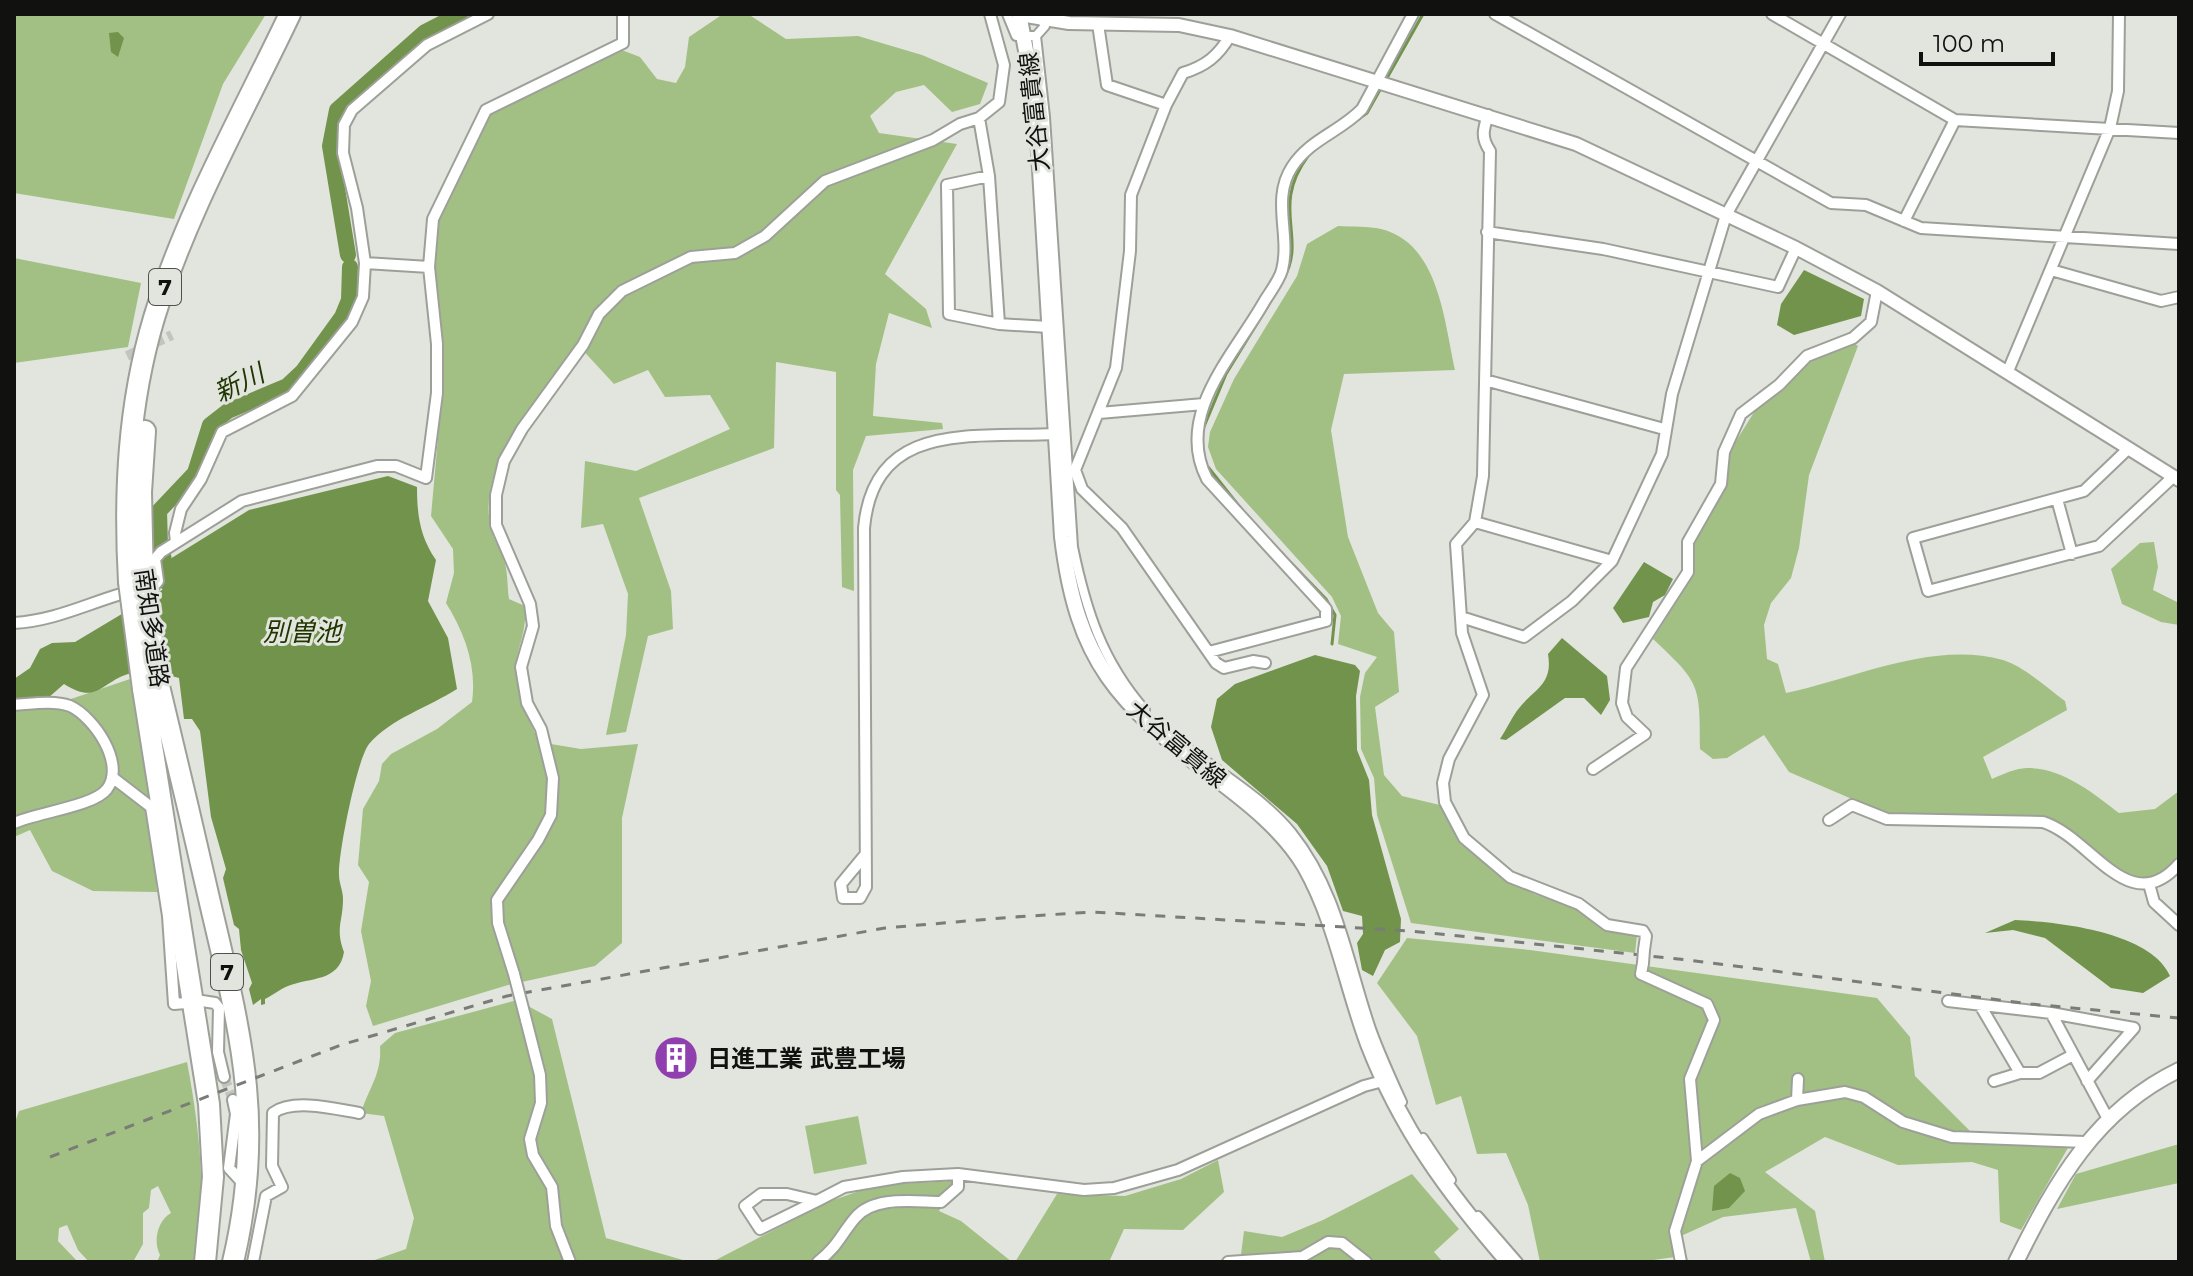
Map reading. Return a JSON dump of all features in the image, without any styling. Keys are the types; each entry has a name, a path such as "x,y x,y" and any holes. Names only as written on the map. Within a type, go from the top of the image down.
{"highway":[{"name":"南知多道路","path":"205,1262 213,1177 209,1104 126,504 129,451 134,406 154,320 194,218 290,14"},
{"name":"南知多道路","path":"136,582 147,408 170,314 204,225 303,14"},
{"name":"南知多道路","path":"151,688 232,991 249,1091 250,1165 233,1262"}],"main road":[{"name":"大谷富貴線","path":"1017,14 1031,36 1066,568 1085,636 1124,701 1149,727 1236,794 1285,838 1331,924 1383,1081 1411,1138 1508,1262"},
{"path":"2016,1262 2052,1190 2085,1142 2133,1098 2179,1070"}],"street":[{"path":"176,542 181,509 201,479 222,432 292,396 321,364 363,297 365,263 357,208 343,153 344,125 352,110 427,45 488,14"},
{"path":"14,623 69,614 110,594 153,587 158,581 155,559 176,542 242,501 377,466 396,466 426,478 437,393 437,344 429,267 433,219 486,110 623,43 623,14"},
{"path":"570,1262 556,1226 552,1187 531,1147 530,1139 541,1103 540,1075 498,923 497,900 538,840 551,815 553,778 541,729 527,703 521,667 533,626 530,604 496,525 496,495 504,461 522,429 583,345 599,314 622,291 691,257 735,253 765,236 825,181 933,140 960,124 979,118 999,102 1004,88 1004,65 990,14"},
{"path":"1007,14 1016,36 1031,36 1045,26 1040,16"},
{"path":"1017,14 1098,24 1169,24 1230,36 1576,144 1796,248 1877,291 2008,371 2129,448 2176,478 2099,546 1928,591 1913,538 2084,491 2129,448"},
{"path":"1209,652 1326,621 1326,609 1207,479 1197,460 1195,439 1204,404 1281,272 1285,252 1282,195 1291,169 1306,148 1351,120 1376,83 1413,14"},
{"path":"1495,14 1831,203 1866,205 1921,228 2179,244"},
{"path":"1772,14 1955,120 2179,133"},
{"path":"1461,617 1524,637 1572,601 1612,561 1662,454 1664,429 1726,215 1840,14"},
{"path":"2008,371 2110,128 2118,91 2119,14"},
{"path":"1098,24 1107,85 1166,105"},
{"path":"1031,36 1045,117 1073,547 1085,608 1100,645 1125,687 1154,720 1255,797 1291,832 1317,870 1334,908 1371,1028 1409,1118 1468,1204 1518,1262"},
{"path":"1230,36 1220,53 1200,68 1183,73 1166,105 1131,195 1130,251 1116,368 1075,470 1082,489 1122,528 1209,652 1224,668 1253,661 1265,663"},
{"path":"1488,115 1483,131 1490,151 1483,476 1475,522 1456,544 1462,633 1483,695 1449,759 1443,783 1445,802 1464,838 1510,877 1579,904 1607,925 1643,931 1646,936 1641,974 1707,1004 1713,1013 1713,1024 1690,1079 1697,1161 1675,1231 1681,1262"},
{"path":"979,118 989,176 999,324"},
{"path":"1904,221 1955,120"},
{"path":"989,176 947,185 949,314 999,324 1049,327"},
{"path":"1487,232 1603,249 1778,287 1796,248"},
{"path":"365,263 429,267"},
{"path":"2051,270 2161,301 2179,297"},
{"path":"1593,769 1645,734 1627,717 1622,703 1626,668 1688,572 1688,542 1721,484 1724,452 1741,414 1779,385 1807,356 1853,338 1871,322 1877,291"},
{"path":"1485,380 1664,429"},
{"path":"1099,413 1204,404"},
{"path":"865,855 864,528 867,500 878,475 895,456 944,440 1056,434"},
{"path":"2057,499 2072,554"},
{"path":"1475,522 1612,561"},
{"path":"14,705 57,703 72,707 101,737 108,751 112,777 108,788 95,798 14,823"},
{"path":"112,777 151,807 168,916 174,1004 186,1003"},
{"path":"1829,820 1852,805 1887,819 2043,822 2061,828 2116,876 2149,884 2164,881 2179,864"},
{"path":"2149,884 2154,902 2179,925"},
{"path":"202,1001 215,1003 221,1014 218,1052 224,1077"},
{"path":"1948,1001 2051,1013 2134,1028 2087,1081"},
{"path":"1980,1005 2020,1073"},
{"path":"2051,1013 2108,1119"},
{"path":"1994,1081 2020,1073 2039,1073 2073,1055"},
{"path":"1797,1100 1798,1079"},
{"path":"817,1201 761,1194 745,1206 760,1229 817,1201 869,1181 958,1174 1084,1190 1155,1179 1364,1086 1383,1081"},
{"path":"1697,1161 1759,1114 1797,1100 1845,1092 1864,1097 1903,1122 1952,1137 2085,1142"},
{"path":"233,1100 236,1114 229,1168 240,1180"},
{"path":"253,1262 261,1194 282,1187 271,1157 271,1118 276,1109 322,1108 359,1113"},
{"path":"818,1262 839,1245 857,1215 885,1201 941,1202 958,1187 958,1174"},
{"path":"1228,1262 1302,1257 1328,1242 1342,1243 1366,1262"}],"shaded area":[{"path":"14,14 266,14 223,84 174,219 14,193"},
{"path":"723,14 748,14 786,39 858,36 922,55 988,83 980,104 952,112 924,85 896,92 870,116 879,133 957,144 885,274 926,309 932,328 889,313 876,364 873,416 942,423 943,429 866,436 853,470 854,591 842,587 840,495 836,490 836,372 776,362 774,448 639,498 671,591 673,629 648,636 626,732 606,735 626,635 628,594 603,524 581,528 585,461 636,471 730,429 710,395 665,397 648,370 614,384 578,345 515,430 493,479 489,504 492,532 506,567 509,599 525,606 516,661 517,679 539,742 581,749 638,744 622,818 622,943 595,966 508,985 373,1026 366,1006 371,981 361,931 369,882 358,865 363,809 379,781 382,764 391,754 437,729 472,702 473,676 468,651 446,603 454,573 453,549 431,516 442,394 442,344 434,269 438,218 489,114 619,49 640,57 657,79 676,83 685,67 689,37"},
{"path":"1338,226 1381,229 1400,237 1415,250 1436,286 1455,370 1344,374 1331,430 1348,537 1378,613 1394,632 1399,692 1375,707 1384,775 1402,796 1440,805 1462,843 1496,874 1534,894 1577,909 1597,926 1637,935 1635,953 1411,923 1377,815 1374,778 1361,749 1360,697 1365,673 1377,657 1338,644 1341,616 1332,597 1216,469 1208,447 1210,432 1234,379 1297,276 1307,244"},
{"path":"14,258 141,283 128,347 14,363"},
{"path":"1854,343 1858,346 1809,475 1799,548 1791,578 1771,603 1764,625 1767,659 1778,664 1786,693 1921,658 1976,655 2011,663 2065,701 2067,710 1983,757 1992,779 2015,770 2043,770 2071,780 2119,813 2155,809 2179,791 2179,856 2162,875 2149,880 2120,870 2046,817 1887,814 1789,772 1764,735 1727,758 1713,759 1700,749 1698,697 1694,686 1689,676 1653,639 1693,575 1694,543 1725,488 1728,454 1756,409 1814,359"},
{"path":"2154,542 2158,567 2153,590 2179,603 2179,625 2161,622 2122,604 2111,569 2140,543"},
{"path":"130,679 148,784 157,892 93,891 52,871 30,830 14,837 14,711 62,702"},
{"path":"1407,938 1530,950 1877,998 1910,1037 1915,1076 1979,1140 2069,1146 2021,1230 2000,1222 1998,1170 1972,1162 1898,1165 1825,1137 1765,1172 1815,1211 1825,1262 1811,1262 1796,1208 1723,1217 1681,1236 1675,1257 1639,1262 1540,1262 1528,1205 1506,1153 1477,1154 1461,1096 1436,1105 1417,1036 1377,983"},
{"path":"517,1000 552,1019 606,1238 690,1262 369,1262 406,1249 414,1218 384,1116 361,1113 377,1073 380,1046 395,1033"},
{"path":"187,1062 200,1162 201,1213 195,1262 157,1262 160,1255 158,1232 162,1221 171,1213 158,1186 151,1190 149,1208 143,1213 143,1244 133,1262 89,1262 78,1250 67,1225 59,1228 58,1241 78,1262 14,1262 14,1125 19,1111"},
{"path":"858,1116 867,1164 814,1174 805,1126"},
{"path":"2179,1144 2179,1183 2057,1209 2076,1174"},
{"path":"1218,1160 1224,1192 1183,1230 1124,1229 1109,1262 1015,1262 1057,1194 1125,1196 1181,1179"},
{"path":"1412,1174 1459,1229 1434,1252 1443,1262 1240,1262 1244,1231 1282,1237 1323,1220"},
{"path":"956,1181 939,1211 961,1221 1012,1262 712,1262 828,1202 876,1185"}],"water":[{"path":"118,32 124,38 118,57 111,52 109,33"},
{"path":"1804,270 1864,299 1861,316 1794,335 1777,325 1781,304"},
{"name":"別曽池","path":"388,476 417,487 420,525 436,560 428,601 448,638 457,689 388,727 369,744 364,753 349,807 340,864 343,899 340,931 344,952 341,962 330,974 288,986 265,999 265,1004 261,1005 261,999 253,1005 249,989 252,983 241,950 239,929 234,925 223,878 226,869 211,817 200,731 192,719 184,719 179,678 140,672 91,692 84,693 64,684 48,698 14,700 14,679 30,668 40,649 52,643 75,642 172,584 170,559 249,510"},
{"path":"1644,562 1673,579 1665,595 1653,602 1649,617 1623,623 1613,608"},
{"path":"1562,638 1607,676 1610,700 1601,715 1584,698 1565,698 1506,740 1500,739 1517,711 1546,679 1548,654"},
{"path":"1315,655 1355,665 1360,671 1356,696 1357,750 1369,780 1372,815 1401,919 1400,942 1385,950 1373,976 1362,970 1357,943 1363,934 1362,916 1343,911 1327,866 1297,824 1222,760 1211,727 1217,699 1235,684"},
{"path":"2015,920 2078,927 2124,939 2160,961 2170,976 2143,993 2111,988 2045,938 2013,930 1985,933"},
{"path":"1730,1173 1740,1178 1745,1191 1729,1208 1712,1211 1714,1186"}],"waterway":[{"name":"新川","path":"348,255 330,146 337,110 425,32 460,14"},
{"path":"1387,78 1423,14"},
{"path":"1339,133 1367,113 1381,88"},
{"path":"1284,278 1292,249 1291,191 1308,156"},
{"name":"新川","path":"160,545 159,511 195,473 210,425 228,411 287,386 303,371 342,317 349,300 350,267"},
{"path":"1203,429 1226,374 1277,291"},
{"path":"1208,467 1243,511"},
{"path":"1270,541 1326,599 1335,615 1332,644"},
{"name":"新川","path":"163,555 168,584"}],"tunnel":[{"path":"127,356 172,335"},
{"path":"224,1077 233,1100"}],"railway":[{"path":"50,1157 341,1045 507,996 885,928 1014,917 1093,912 1411,931 1688,960 2031,1004 2179,1018"}],"place":[{"name":"日進工業 武豊工場","path":"676,1058"}]}
